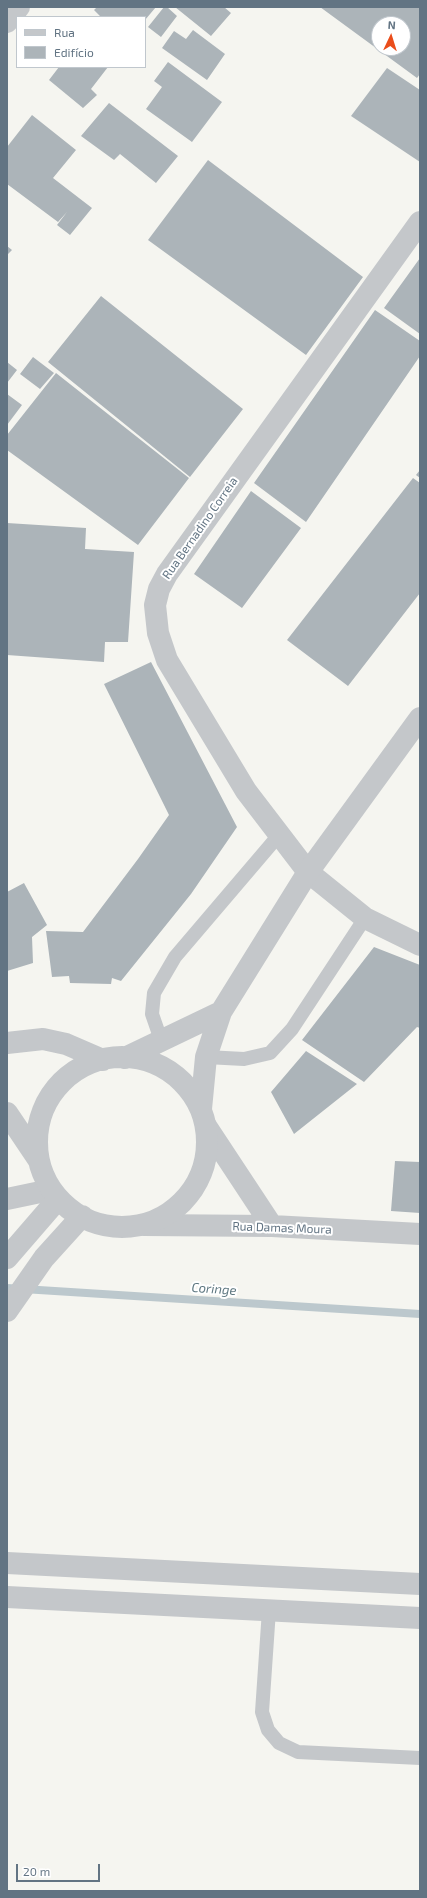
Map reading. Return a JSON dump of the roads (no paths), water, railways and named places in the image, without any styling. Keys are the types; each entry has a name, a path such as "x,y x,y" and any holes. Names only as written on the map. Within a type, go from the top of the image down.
{"street":[{"path":"7,22 19,7"},
{"name":"Rua Bernadino Correia","path":"420,222 167,574 159,589 155,605 158,633 167,660 246,791 279,835 308,872 364,918 420,945"},
{"path":"144,1225 161,1218 176,1208 199,1180 205,1163 207,1145 203,1118 206,1057 221,1012 308,872 420,718"},
{"path":"125,1058 221,1012"},
{"path":"7,1043 43,1040 66,1044 103,1060"},
{"path":"38,1159 37,1137 41,1116 50,1096 64,1080 83,1067 103,1060 125,1058 144,1061 162,1068 178,1078 191,1093 203,1118 272,1226"},
{"path":"7,1113 38,1159 54,1194"},
{"path":"7,1199 54,1194"},
{"path":"12,1251 54,1194"},
{"name":"Rua Damas Moura","path":"54,1194 82,1216 104,1223 126,1226 272,1226 420,1234"},
{"path":"7,1311 44,1258 82,1216"},
{"path":"7,1563 420,1584"},
{"path":"7,1597 420,1618"}],"lane":[{"path":"161,1040 152,1014 154,993 175,957 279,835"},
{"path":"206,1057 244,1059 270,1054 292,1029 364,918"},
{"path":"269,1610 262,1712 268,1730 279,1743 298,1752 420,1758"}],"waterway":[{"name":"Coringe","path":"7,1288 420,1314"}]}
